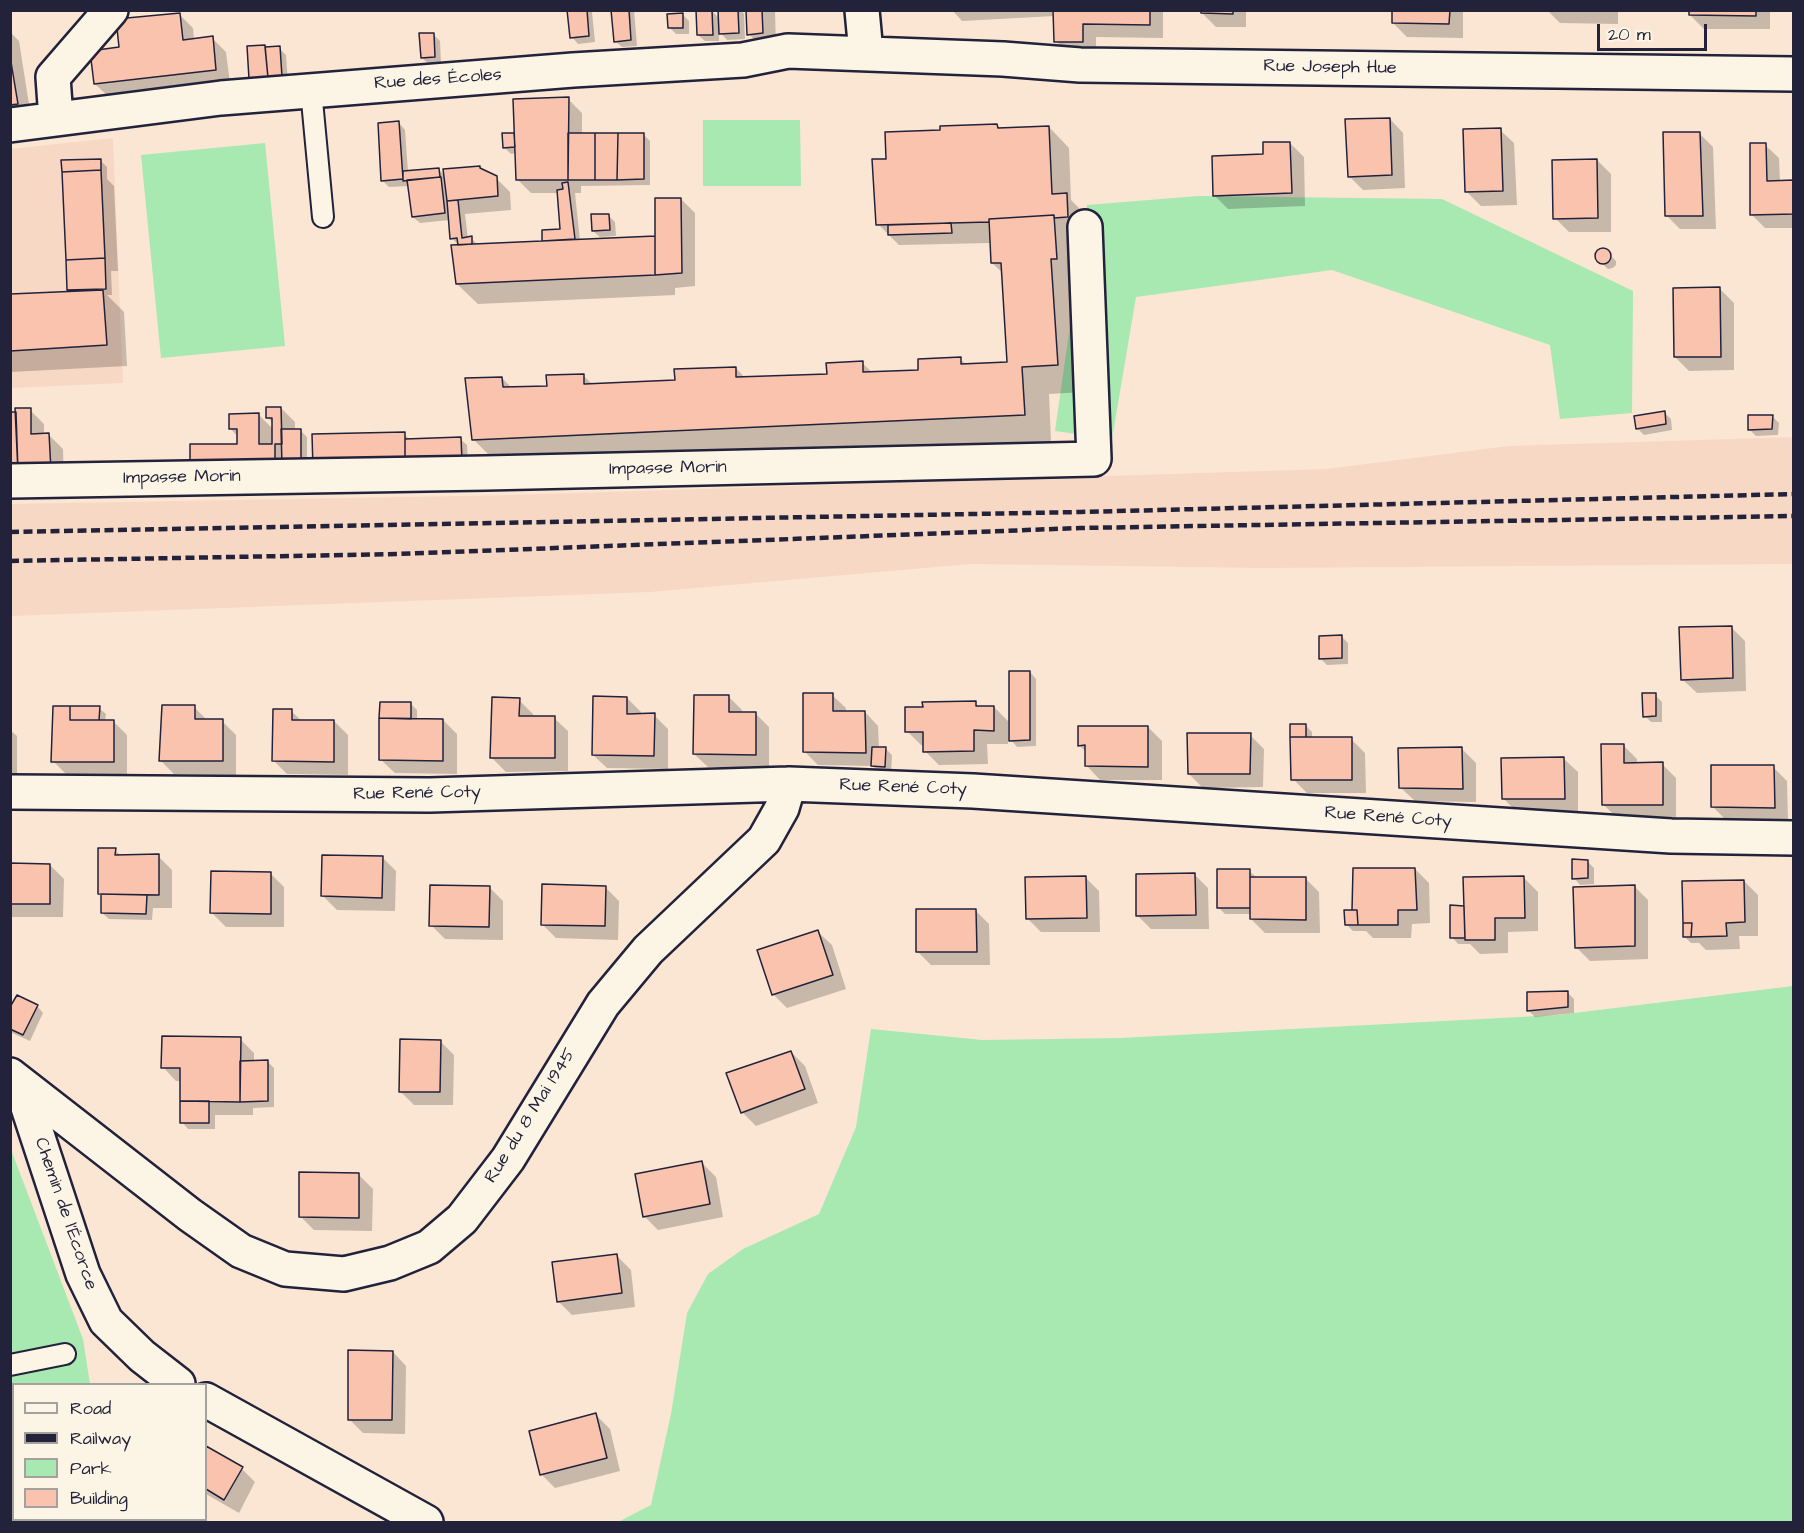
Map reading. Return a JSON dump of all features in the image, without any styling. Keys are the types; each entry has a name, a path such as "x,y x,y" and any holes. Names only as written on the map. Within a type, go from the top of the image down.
{"street":[{"path":"56,119 53,77 111,10"},
{"path":"862,10 866,53"},
{"name":"Rue des Écoles","path":"10,124 221,98 311,90 573,70 743,60 788,51 866,53"},
{"name":"Rue Joseph Hue","path":"866,53 1080,65 1794,75"},
{"name":"Impasse Morin","path":"10,481 1094,459 1085,227"},
{"name":"Rue René Coty","path":"10,792 430,795 789,784 973,791 1671,836 1794,838"},
{"name":"Rue du 8 Mai 1945","path":"15,1079 190,1215 241,1251 285,1269 344,1274 390,1263 429,1247 462,1219 508,1159 603,1004 648,950 764,840 782,808 789,784"},
{"name":"Chemin de l'Écorce","path":"15,1079 83,1274 106,1321 142,1356 177,1383"},
{"path":"207,1401 426,1522"}],"lane":[{"path":"311,90 323,217"},
{"path":"10,1365 65,1354"}],"shaded area":[{"path":"113,138 123,383 11,388 10,149"},
{"path":"1794,437 1793,564 1263,568 971,564 650,592 11,616 11,504 512,495 1326,469 1509,446"}],"green space":[{"path":"703,120 800,120 801,186 703,186"},
{"path":"265,143 285,346 161,358 141,155"},
{"path":"1198,196 1442,199 1633,291 1632,413 1560,419 1550,345 1332,270 1136,297 1112,439 1055,431 1087,205"},
{"path":"1793,986 1793,1522 618,1522 651,1505 671,1414 687,1313 708,1274 743,1249 819,1214 856,1127 871,1029 982,1040 1121,1038 1558,1015"},
{"path":"10,1147 83,1339 90,1383 12,1383 12,1521 111,1521 11,1522"}],"building":[{"path":"567,10 587,10 589,36 570,38"},
{"path":"611,10 629,10 631,40 614,42"},
{"path":"696,10 712,10 713,35 697,35"},
{"path":"718,10 738,10 739,33 719,34"},
{"path":"746,10 762,10 763,33 747,35"},
{"path":"1053,10 1150,10 1150,25 1083,24 1083,42 1054,42"},
{"path":"1201,10 1233,10 1233,14 1201,13"},
{"path":"1392,10 1450,10 1449,24 1392,23"},
{"path":"1689,10 1756,10 1756,16 1689,15"},
{"path":"180,13 183,40 213,36 216,70 94,84 90,51 119,47 116,19"},
{"path":"683,13 683,28 668,28 667,14"},
{"path":"419,33 434,33 435,57 421,58"},
{"path":"265,45 268,78 249,79 247,46"},
{"path":"280,46 282,77 268,78 265,47"},
{"path":"10,56 18,104 10,105"},
{"path":"569,97 568,180 516,180 513,99"},
{"path":"1390,118 1392,175 1348,177 1345,119"},
{"path":"399,121 403,179 381,181 378,123"},
{"path":"997,124 998,128 1049,126 1052,194 1067,193 1068,217 1054,218 1054,215 989,219 989,222 876,225 872,159 886,159 885,132 940,130 940,126"},
{"path":"1501,128 1503,191 1465,192 1463,129"},
{"path":"1663,132 1700,132 1703,216 1665,216"},
{"path":"502,133 514,133 515,147 503,148"},
{"path":"568,133 595,133 595,180 568,180"},
{"path":"595,133 618,133 617,180 595,180"},
{"path":"618,133 644,133 644,179 617,180"},
{"path":"1263,142 1290,142 1292,193 1213,196 1212,156 1263,154"},
{"path":"1750,143 1766,143 1767,181 1794,180 1794,214 1750,215"},
{"path":"101,159 101,170 62,172 61,160"},
{"path":"1597,159 1598,218 1553,219 1552,160"},
{"path":"480,166 497,176 498,196 447,201 443,169"},
{"path":"439,168 440,177 403,181 403,171"},
{"path":"101,170 105,258 66,260 62,172"},
{"path":"441,177 445,213 412,217 407,180"},
{"path":"568,182 575,239 542,241 542,230 560,229 557,190 563,189 562,183"},
{"path":"655,198 681,198 682,273 655,275"},
{"path":"458,200 462,238 472,236 472,244 458,245 457,238 450,239 447,201"},
{"path":"591,214 609,214 610,230 592,231"},
{"path":"1054,215 1057,259 1051,259 1058,365 1022,367 1025,415 472,440 465,378 502,377 503,387 547,386 546,375 584,374 584,384 675,380 674,369 736,367 736,377 827,374 826,363 863,361 863,372 918,370 918,359 961,357 961,364 1007,362 1001,263 991,263 989,219"},
{"path":"951,223 952,233 888,235 888,225"},
{"path":"655,236 655,275 456,284 451,245"},
{"path":"1603,248 1611,256 1603,264 1595,256"},
{"path":"105,258 106,289 67,290 66,260"},
{"path":"1720,287 1721,357 1674,357 1673,288"},
{"path":"103,290 107,345 10,351 10,294"},
{"path":"266,407 281,407 282,444 275,444 275,465 190,466 190,444 237,444 237,429 229,429 229,414 259,413 259,444 272,444 272,418 266,418"},
{"path":"15,408 31,408 31,434 49,433 51,471 18,472"},
{"path":"1665,411 1666,424 1636,429 1634,416"},
{"path":"10,412 16,412 18,472 10,473"},
{"path":"1748,415 1773,415 1772,429 1748,430"},
{"path":"281,429 301,429 301,465 282,465"},
{"path":"405,432 405,467 313,469 312,434"},
{"path":"461,437 462,461 405,463 405,439"},
{"path":"1732,626 1733,678 1681,680 1679,627"},
{"path":"1342,635 1342,658 1319,659 1319,636"},
{"path":"1009,671 1030,671 1030,740 1009,741"},
{"path":"803,693 833,693 833,711 865,711 866,753 803,752"},
{"path":"1642,693 1656,693 1656,716 1643,717"},
{"path":"694,695 729,695 729,712 756,712 756,755 693,754"},
{"path":"593,696 627,697 627,714 655,713 654,756 592,755"},
{"path":"492,697 520,698 519,716 555,716 555,758 490,758"},
{"path":"976,701 976,706 994,706 994,731 974,730 974,751 923,752 923,732 905,732 905,707 923,707 922,702"},
{"path":"380,702 411,702 411,719 379,718"},
{"path":"162,705 195,705 195,719 223,719 223,761 159,761"},
{"path":"53,706 70,706 70,720 114,720 114,762 51,762"},
{"path":"70,706 100,706 99,720 70,720"},
{"path":"273,709 292,709 292,720 334,720 334,762 272,761"},
{"path":"379,718 443,719 443,761 379,760"},
{"path":"1290,724 1306,724 1306,737 1290,737"},
{"path":"1078,726 1148,726 1148,767 1085,766 1085,745 1078,746"},
{"path":"1187,733 1251,733 1250,774 1188,774"},
{"path":"1290,737 1352,737 1352,780 1291,780"},
{"path":"1601,744 1624,744 1624,763 1663,762 1663,805 1602,805"},
{"path":"872,747 886,747 885,767 871,766"},
{"path":"1462,747 1463,789 1399,788 1398,748"},
{"path":"1564,757 1565,799 1502,799 1501,758"},
{"path":"1711,765 1774,765 1775,808 1711,807"},
{"path":"98,848 116,848 115,855 159,854 159,895 98,894"},
{"path":"322,855 383,856 382,898 321,896"},
{"path":"1572,859 1588,860 1588,878 1572,879"},
{"path":"10,863 50,864 50,904 10,904"},
{"path":"1353,868 1415,868 1417,910 1398,910 1398,925 1358,925 1357,910 1352,910"},
{"path":"1217,869 1250,869 1250,908 1217,908"},
{"path":"211,871 271,872 271,914 210,913"},
{"path":"1195,873 1196,915 1136,916 1136,874"},
{"path":"1086,876 1087,918 1026,919 1025,877"},
{"path":"1524,876 1525,918 1495,918 1495,940 1465,940 1463,877"},
{"path":"1250,877 1306,877 1306,920 1250,919"},
{"path":"1744,880 1745,922 1726,923 1727,936 1691,937 1692,923 1683,923 1682,881"},
{"path":"542,884 606,886 605,926 541,925"},
{"path":"430,885 490,886 489,927 429,926"},
{"path":"1635,885 1635,946 1575,948 1573,887"},
{"path":"101,894 147,895 146,914 101,913"},
{"path":"1450,905 1464,906 1465,938 1450,938"},
{"path":"916,909 976,909 977,952 916,952"},
{"path":"1344,910 1357,910 1358,925 1345,925"},
{"path":"1683,923 1692,923 1691,937 1683,937"},
{"path":"818,930 833,975 772,995 757,950"},
{"path":"1568,991 1568,1007 1527,1011 1527,992"},
{"path":"17,995 38,1005 23,1035 10,1029 10,1007"},
{"path":"162,1036 241,1037 240,1102 180,1101 180,1068 161,1068"},
{"path":"400,1039 441,1040 440,1092 399,1092"},
{"path":"791,1051 805,1089 741,1113 726,1073"},
{"path":"268,1060 268,1101 240,1102 240,1061"},
{"path":"180,1101 209,1101 209,1123 180,1123"},
{"path":"702,1161 710,1204 643,1217 635,1174"},
{"path":"299,1172 359,1173 359,1218 299,1217"},
{"path":"617,1254 622,1293 557,1302 552,1262"},
{"path":"348,1350 393,1351 392,1420 348,1420"},
{"path":"596,1413 607,1458 540,1475 529,1431"},
{"path":"207,1447 243,1467 224,1500 207,1490"}],"railway":[{"path":"10,532 1080,512 1794,494"},
{"path":"10,561 398,554 1080,528 1794,516"}]}
